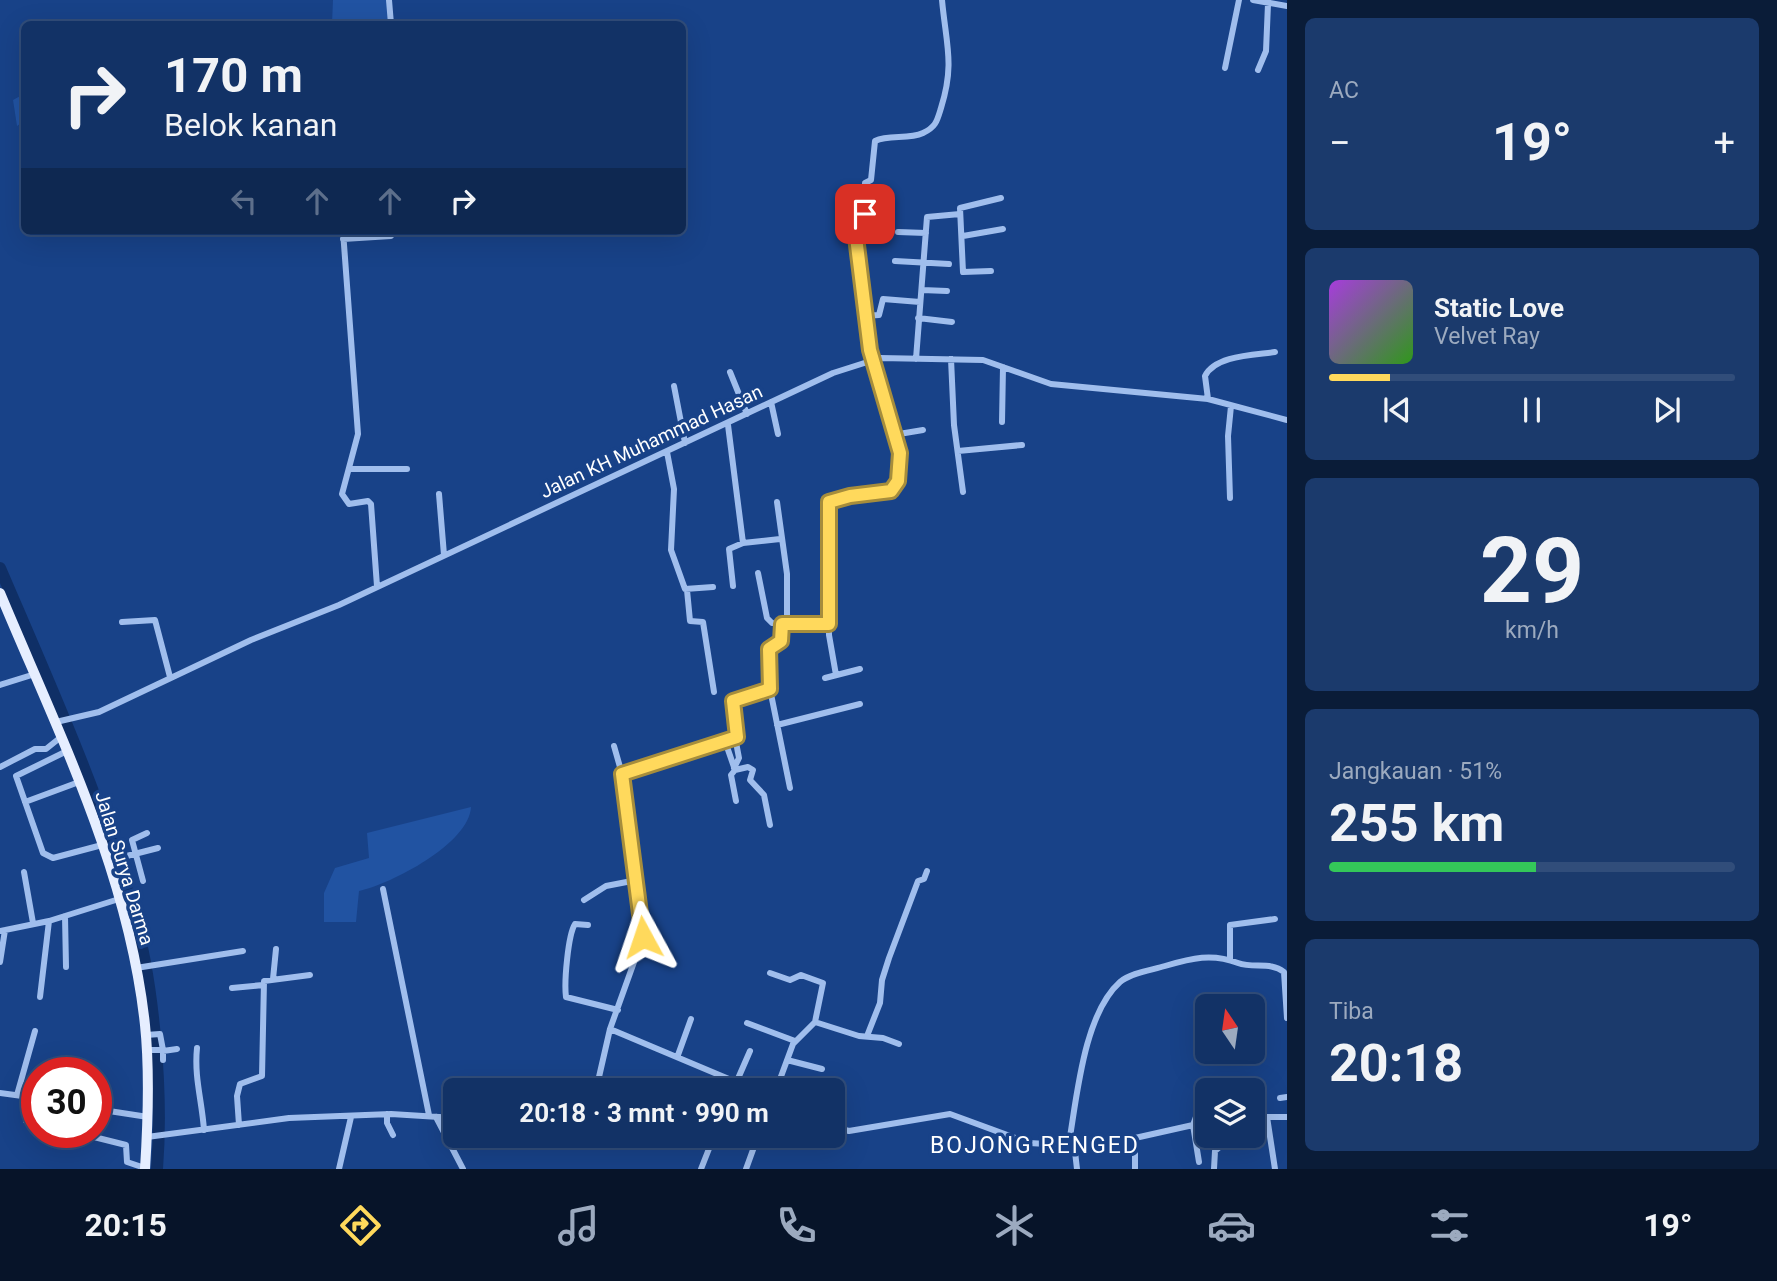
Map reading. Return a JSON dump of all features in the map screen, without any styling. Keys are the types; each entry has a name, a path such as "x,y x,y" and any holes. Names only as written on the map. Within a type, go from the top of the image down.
{"main road":[{"name":"Jalan Surya Darma","path":"0,593 5,620 58,722 61,737 110,860 138,968 149,1050 148,1117 151,1137 145,1168"}],"street":[{"path":"389,0 391,21"},
{"path":"836,675 829,624 827,505 834,499 895,488 900,453 873,359 864,316 865,297 855,229 865,220 863,186 871,180 877,139 916,136 933,128 938,120 948,87 951,65 942,0"},
{"path":"1225,68 1239,0"},
{"path":"1253,0 1287,6"},
{"path":"1258,70 1266,51 1268,4"},
{"path":"992,271 962,272 963,236 960,214 962,206 1001,198"},
{"path":"916,359 929,216 960,214"},
{"path":"963,236 1003,229"},
{"path":"898,232 926,233"},
{"path":"377,586 371,504 368,501 349,503 343,498 358,434 343,235 392,235"},
{"path":"895,261 948,264"},
{"path":"922,290 947,291"},
{"path":"864,316 879,315 883,299 920,302"},
{"path":"918,318 952,322"},
{"path":"1208,399 1205,376 1211,368 1230,360 1275,352"},
{"name":"Jalan KH Muhammad Hasan","path":"58,722 99,712 170,677 377,586 728,425 833,373 873,359 983,360 1051,384 1208,399 1287,420"},
{"path":"951,359 963,492"},
{"path":"1002,422 1003,367"},
{"path":"730,372 747,414"},
{"path":"674,386 685,443"},
{"path":"771,402 778,434"},
{"path":"1230,498 1228,436 1231,406"},
{"path":"728,425 743,543"},
{"path":"893,435 923,430"},
{"path":"958,452 1022,445"},
{"path":"667,452 674,489 671,550 687,590 690,621 703,622 714,692"},
{"path":"349,469 407,469"},
{"path":"439,494 444,555"},
{"path":"777,502 780,539 787,574 781,641 769,649 770,689 790,788"},
{"path":"733,586 729,550 743,543 780,539"},
{"path":"758,573 767,618 772,623 829,624"},
{"path":"687,590 713,587"},
{"path":"122,622 155,620 170,677"},
{"path":"825,678 860,669"},
{"path":"0,685 35,674"},
{"path":"622,774 735,737 739,734 733,701 770,689"},
{"path":"777,725 860,704"},
{"path":"0,767 35,749 46,749 61,737"},
{"path":"735,737 739,758 731,775 736,801"},
{"path":"725,741 735,769"},
{"path":"599,1078 610,1029 642,945 637,880 621,788 622,774 614,746"},
{"path":"67,751 17,774 16,779 46,857 102,845"},
{"path":"735,769 752,769 750,780 764,795 770,825"},
{"path":"25,802 79,782"},
{"path":"143,881 132,838 147,833"},
{"path":"110,860 158,848"},
{"path":"867,1036 880,1003 882,980 889,958 918,881 923,880 926,871"},
{"path":"24,872 33,923"},
{"path":"584,900 606,886 637,880"},
{"path":"383,889 433,1116 463,1169"},
{"path":"0,962 2,931 49,921 119,899"},
{"path":"65,916 66,967"},
{"path":"1230,960 1230,925 1275,919"},
{"path":"40,997 49,921"},
{"path":"588,925 578,923 573,926 567,948 566,997 618,1010"},
{"path":"273,979 276,949"},
{"path":"138,968 243,951"},
{"path":"1077,1169 1071,1143 1084,1050 1107,996 1121,981 1202,956 1230,960 1247,966 1266,965 1283,971 1287,1018"},
{"path":"770,973 790,980 801,975 822,982 815,1022 795,1041 780,1078"},
{"path":"239,1125 237,1096 240,1084 262,1076 264,981 310,975"},
{"path":"232,988 263,985"},
{"path":"678,1055 691,1019"},
{"path":"815,1022 899,1044"},
{"path":"747,1023 795,1041"},
{"path":"610,1029 678,1055 727,1078"},
{"path":"17,1095 35,1031"},
{"path":"148,1035 158,1034 163,1060"},
{"path":"197,1048 195,1076 202,1102 204,1130"},
{"path":"149,1050 177,1049"},
{"path":"738,1078 750,1051"},
{"path":"787,1060 822,1069"},
{"path":"0,1093 21,1096"},
{"path":"112,1111 148,1117"},
{"path":"387,1114 387,1123 393,1135"},
{"path":"151,1137 289,1118 387,1114 443,1117"},
{"path":"845,1130 950,1114 1029,1143 1071,1143 1135,1138 1193,1125"},
{"path":"339,1169 351,1116"},
{"path":"1275,1169 1267,1117 1287,1117"},
{"path":"1195,1120 1193,1125 1199,1162"},
{"path":"1135,1138 1135,1169"},
{"path":"112,1142 126,1145 127,1162 145,1168"},
{"path":"701,1169 709,1148"},
{"path":"746,1169 754,1148"},
{"path":"1213,1169 1215,1151 1218,1148"}],"shaded area":[{"path":"333,0 391,0 392,21 332,21"},
{"path":"21,96 21,123 17,126 13,100"},
{"path":"471,807 467,821 443,848 408,871 359,891 356,922 324,922 324,893 335,868 369,858 367,833"}],"waterway":[{"path":"0,568 89,780 133,910 146,971 155,1039 159,1107 157,1169"}],"district":[{"name":"BOJONG RENGED","path":"1035,1145"}],"route":[{"path":"643,937 639,891 621,788 622,774 646,769 701,747 737,737 739,734 733,701 770,689 768,654 770,647 778,644 783,637 782,624 829,624 827,505 834,499 891,491 898,481 900,453 870,350 869,331 863,314 865,297 855,229 856,225 865,220 865,214"}]}
